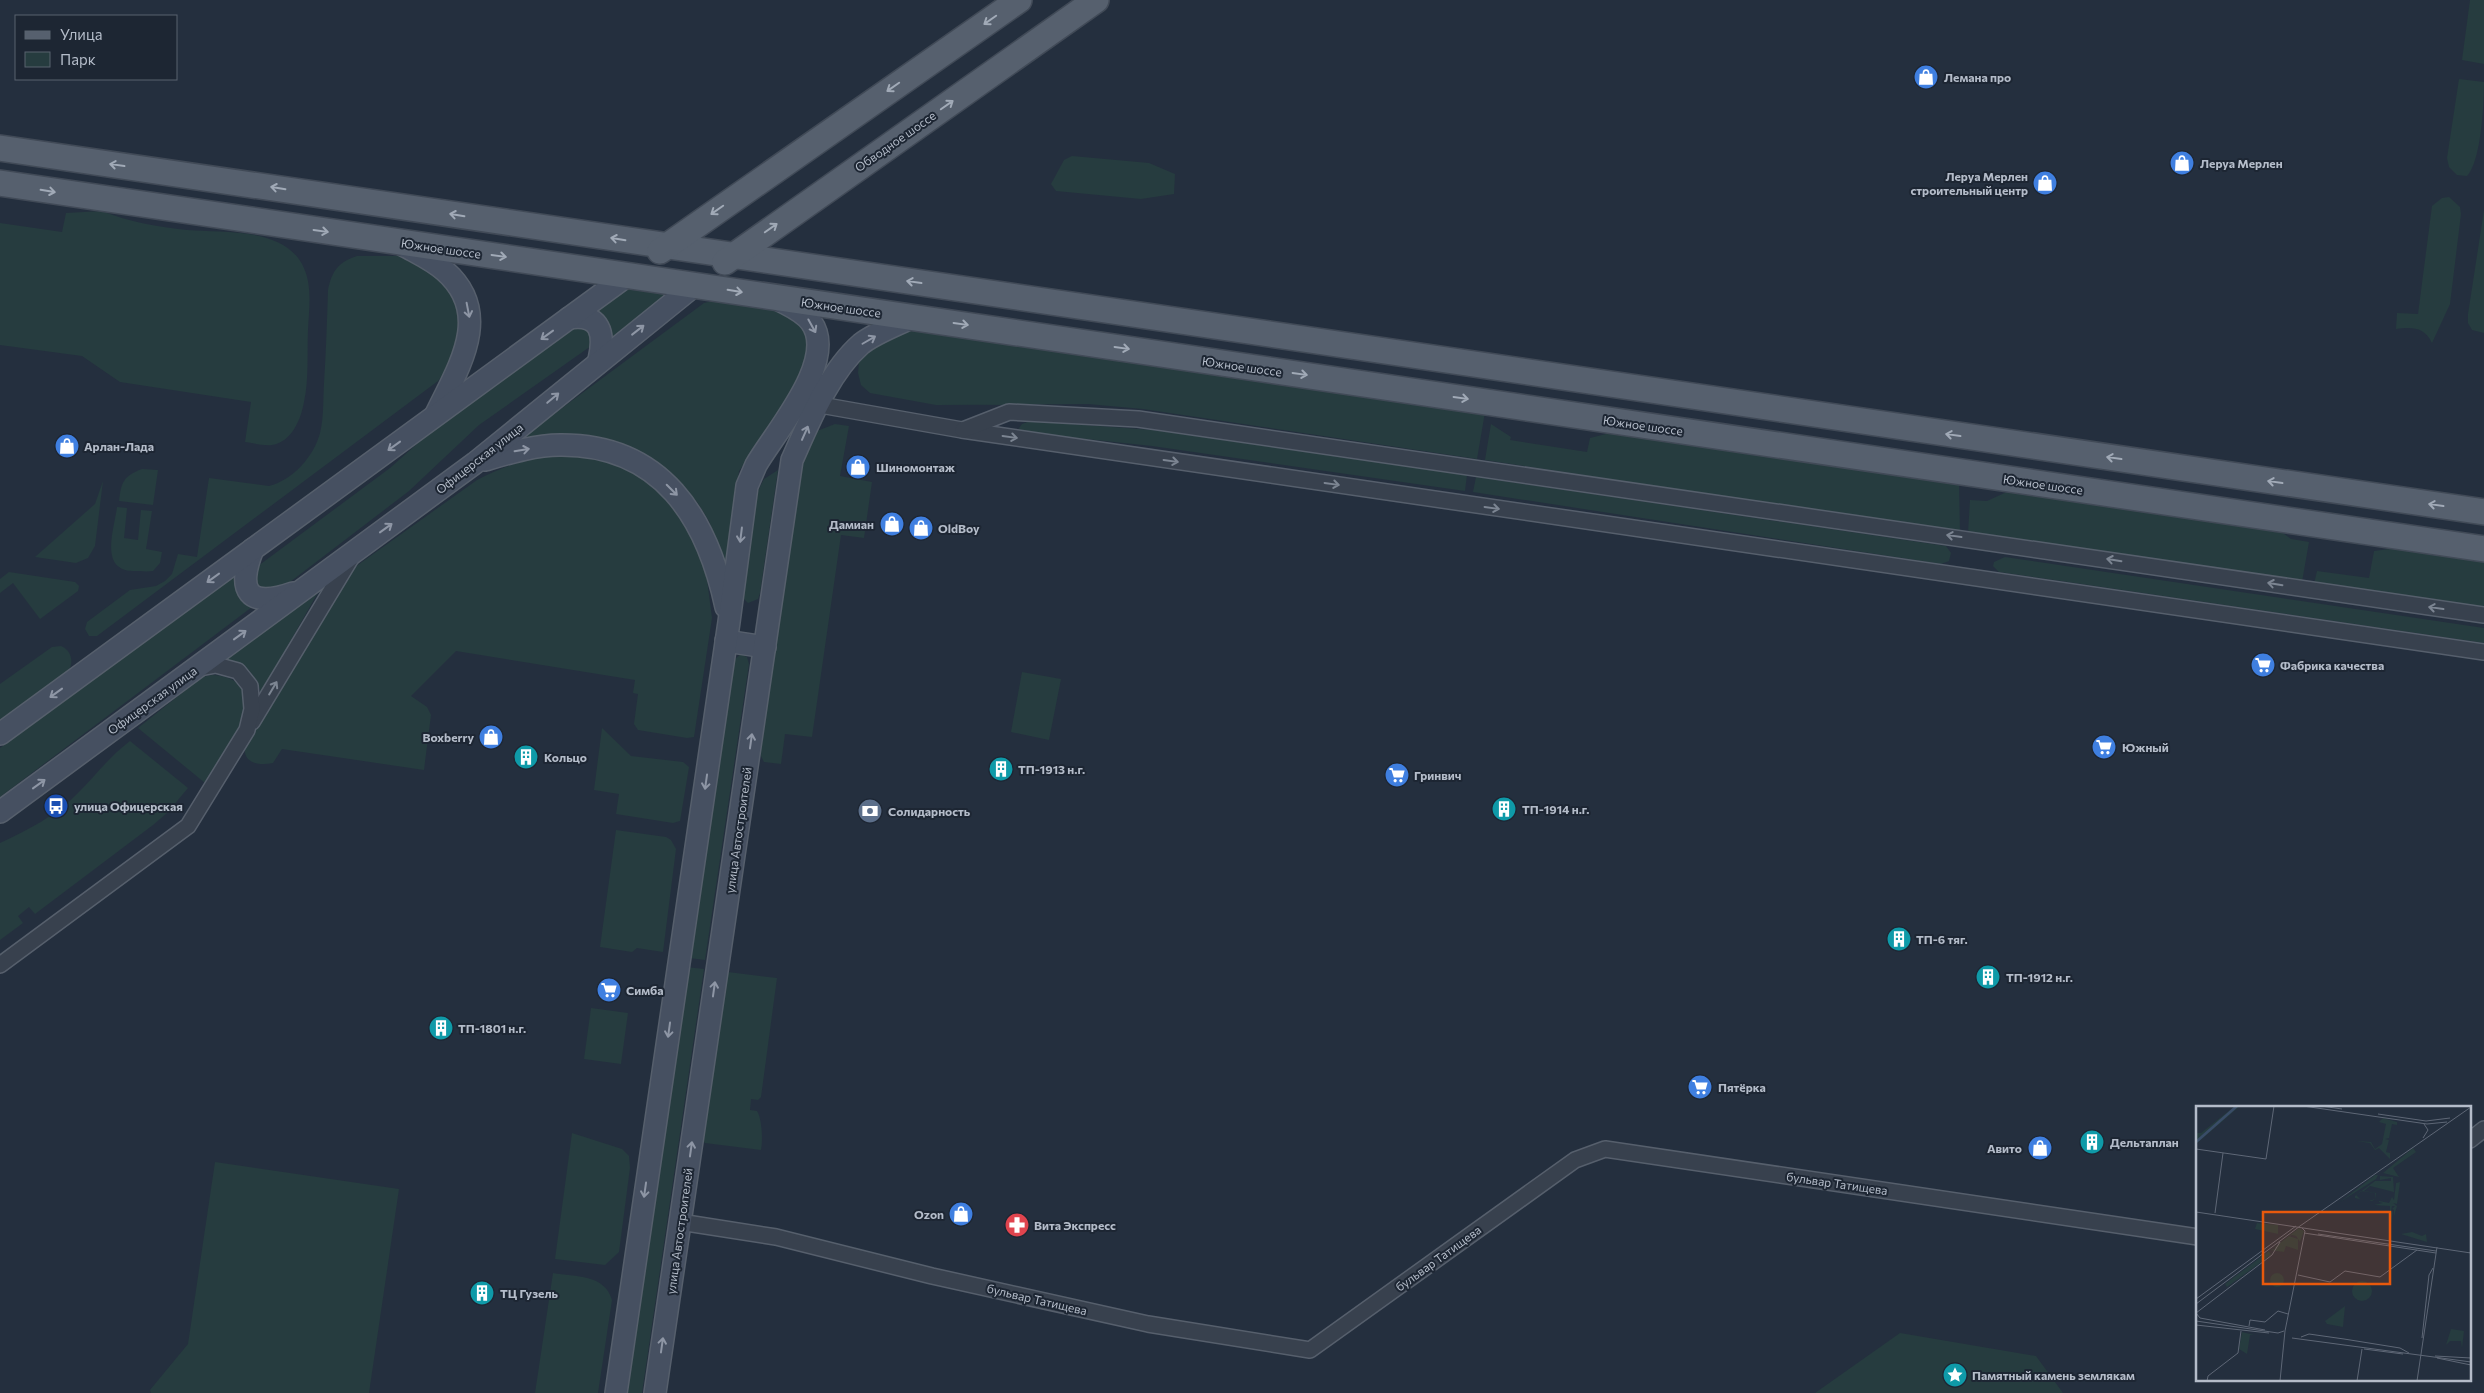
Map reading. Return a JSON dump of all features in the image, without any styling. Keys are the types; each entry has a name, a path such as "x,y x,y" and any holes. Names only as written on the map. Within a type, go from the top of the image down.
{"main road":[{"path":"0,734 434,418 666,246 1019,0"},
{"name":"Обводное шоссе","path":"695,285 731,256 1096,0"},
{"path":"0,148 2484,512"},
{"name":"Южное шоссе","path":"0,183 2484,549"},
{"path":"398,242 446,272 458,285 465,298 469,312 468,342 462,360 434,418"},
{"name":"Офицерская улица","path":"0,812 475,463 599,360 695,285"},
{"name":"улица Автостроителей","path":"655,1393 792,460 808,403 819,344 812,323 803,313 775,297"},
{"name":"улица Автостроителей","path":"616,1393 728,632 747,486 756,466 847,358 863,343 913,317"},
{"path":"569,318 586,318 598,326 603,340 599,360"},
{"name":"улица Автостроителей","path":"475,463 516,451 559,445 612,453 654,473 688,508 706,540 720,577 728,632"},
{"name":"Офицерская улица","path":"253,549 245,569 245,582 248,590 254,596 262,600 275,600 305,588"},
{"path":"728,632 765,647"}],"street":[{"path":"808,403 962,430 2484,652"},
{"path":"962,430 1009,412 1138,419 2484,615"},
{"name":"Офицерская улица","path":"0,965 188,826 355,551"},
{"path":"193,670 216,664 238,670 246,678 252,697 247,730"},
{"path":"2472,1138 2484,1129"},
{"name":"бульвар Татищева","path":"680,1222 776,1237 932,1276 1148,1324 1310,1350 1574,1160 1605,1149 2196,1237"}],"green space":[{"path":"2470,0 2484,0 2484,64 2462,60"},
{"path":"2459,79 2484,82 2479,145 2472,169 2467,176 2457,175 2449,167 2447,158"},
{"path":"1072,156 1149,163 1175,174 1174,194 1141,199 1056,191 1051,184 1064,160"},
{"path":"2449,197 2460,207 2461,214 2450,304 2432,343 2422,331 2417,329 2396,329 2397,313 2418,314 2432,206 2442,198"},
{"path":"2484,210 2484,333 2472,330 2468,323 2468,314"},
{"path":"102,211 133,221 165,227 250,234 281,244 293,252 302,264 308,280 309,305 306,394 301,415 290,435 279,443 272,445 245,442 251,402 120,382 82,356 0,345 0,223 62,232 66,213"},
{"path":"357,256 400,256 423,263 453,293 463,325 452,363 438,381 97,636 89,636 85,629 87,622 130,590 156,586 165,581 172,574 178,554 197,557 209,478 269,486 294,473 308,458 317,442 322,421 328,290 337,268 350,258"},
{"path":"622,285 671,292 608,343 594,312"},
{"path":"717,300 780,308 809,331 807,372 739,471 724,574 719,548 709,521 697,502 683,485 642,455 504,451 704,303"},
{"path":"578,323 592,333 591,346 479,425 409,491 290,582 276,590 256,586 254,574 258,566 390,468 456,409"},
{"path":"902,329 924,329 1485,412 1477,459 1143,409 1088,404 936,405 870,393 861,385 858,373 859,361 863,352"},
{"path":"1030,421 1153,430 1467,475 1465,491 1152,446 1021,432 1019,428 1022,424"},
{"path":"835,424 849,426 840,476 872,482 864,538 841,535 812,737 785,734 781,764 764,762 758,750 800,461 817,431"},
{"path":"1491,424 1511,437 1510,440 1587,452 1590,438 1618,431 1959,482 1960,532 1485,460"},
{"path":"574,453 616,462 655,485 686,519 705,564 712,618 694,737 687,738 638,730 634,724 638,694 633,693 635,680 456,651 411,696 427,707 431,715 424,770 282,749 273,763 261,764 251,762 248,759 245,755 246,742 348,572 477,480 524,461"},
{"path":"142,469 158,470 153,505 119,501 124,481 131,474"},
{"path":"778,470 760,593 758,599 748,603 742,597 755,497 764,479"},
{"path":"1476,477 1946,546 1951,553 1949,561 1941,564 1473,492"},
{"path":"103,481 95,546 88,558 76,563 35,557 95,504"},
{"path":"2011,490 2276,528 2291,539 2309,542 2302,582 1968,533 1970,500 1987,501"},
{"path":"117,507 127,508 124,538 138,540 141,510 152,511 146,549 162,552 160,563 153,571 122,569 116,564 112,556 111,547"},
{"path":"2403,547 2484,559 2484,609 2314,584 2317,571 2369,578 2374,551"},
{"path":"2005,557 2484,628 2484,643 1999,572 1993,566 1994,562"},
{"path":"9,572 75,582 79,586 78,591 40,619 13,583 0,593 0,579"},
{"path":"238,574 256,604 0,797 0,748"},
{"path":"321,587 261,693 256,680 249,670 239,663 225,659"},
{"path":"61,646 71,656 69,670 0,720 0,684 52,647"},
{"path":"741,654 747,657 749,664 705,960 689,958 734,660"},
{"path":"1022,672 1061,679 1049,740 1011,732"},
{"path":"212,675 235,681 243,691 246,707 243,721 205,783 138,728 202,677"},
{"path":"602,728 631,756 683,762 689,767 680,821 673,823 616,814 619,794 594,790"},
{"path":"130,741 188,788 167,813 153,825 35,914 29,907 18,916 23,923 0,940 0,843 51,815 70,801"},
{"path":"616,830 666,837 671,840 676,849 663,952 637,948 632,952 600,947"},
{"path":"686,967 704,969 642,1393 624,1393"},
{"path":"720,971 777,978 761,1097 758,1100 751,1099 750,1110 757,1111 760,1119 761,1150 705,1143 702,1140"},
{"path":"591,1008 628,1013 621,1064 584,1059"},
{"path":"572,1133 622,1149 629,1156 630,1168 619,1252 605,1265 555,1259"},
{"path":"215,1162 399,1189 369,1393 151,1393 150,1390 188,1344"},
{"path":"553,1273 579,1276 596,1281 603,1285 612,1300 598,1393 535,1393"},
{"path":"1900,1333 2036,1356 2063,1393 1815,1393"}],"place":[{"name":"Лемана про","path":"1926,77"},
{"name":"Леруа Мерлен","path":"2182,163"},
{"name":"Леруа Мерлен строительный центр","path":"2045,183"},
{"name":"Арлан-Лада","path":"67,446"},
{"name":"Шиномонтаж","path":"858,467"},
{"name":"Дамиан","path":"892,524"},
{"name":"OldBoy","path":"921,528"},
{"name":"Фабрика качества","path":"2263,665"},
{"name":"Boxberry","path":"491,737"},
{"name":"Южный","path":"2104,747"},
{"name":"Кольцо","path":"526,757"},
{"name":"ТП-1913 н.г.","path":"1001,769"},
{"name":"Гринвич","path":"1397,775"},
{"name":"улица Офицерская","path":"56,806"},
{"name":"ТП-1914 н.г.","path":"1504,809"},
{"name":"Солидарность","path":"870,811"},
{"name":"ТП-6 тяг.","path":"1899,939"},
{"name":"ТП-1912 н.г.","path":"1988,977"},
{"name":"Симба","path":"609,990"},
{"name":"ТП-1801 н.г.","path":"441,1028"},
{"name":"Пятёрка","path":"1700,1087"},
{"name":"Дельтаплан","path":"2092,1142"},
{"name":"Авито","path":"2040,1148"},
{"name":"Ozon","path":"961,1214"},
{"name":"Вита Экспресс","path":"1017,1225"},
{"name":"ТЦ Гузель","path":"482,1293"},
{"name":"Памятный камень землякам","path":"1955,1375"}]}
